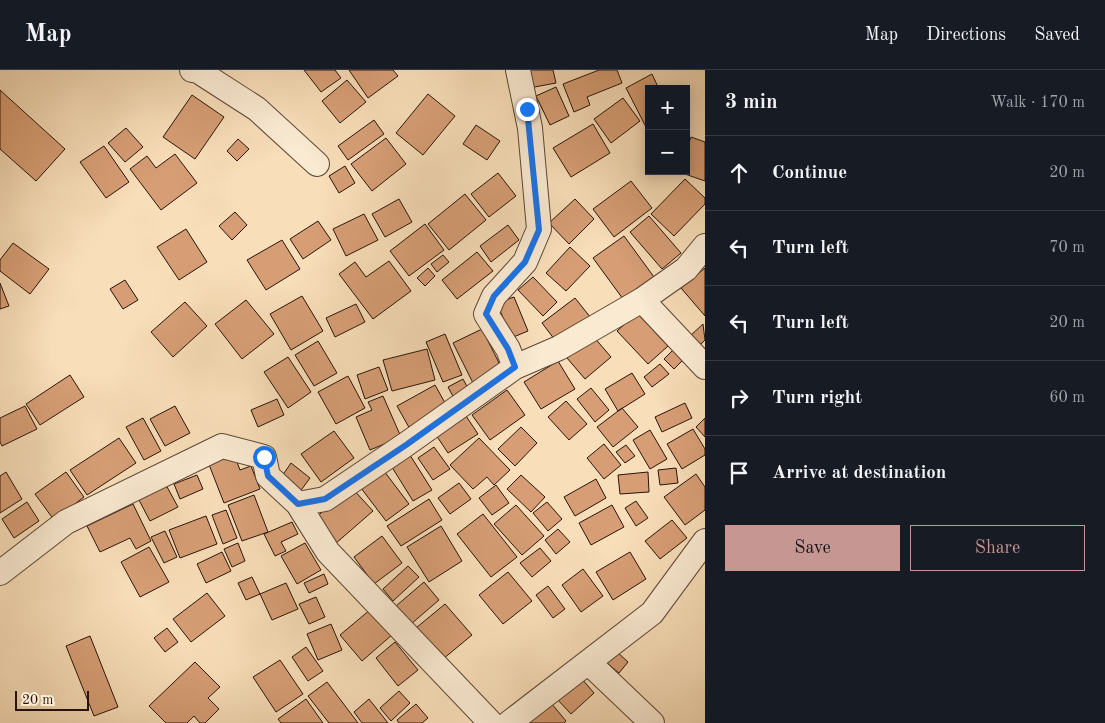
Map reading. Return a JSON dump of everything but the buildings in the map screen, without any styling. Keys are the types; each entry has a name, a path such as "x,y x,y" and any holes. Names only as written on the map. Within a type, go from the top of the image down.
{"street":[{"path":"192,70 198,71 257,109 317,164"},
{"path":"515,367 508,349 486,314 494,296 525,262 539,230 530,128 518,70"},
{"path":"298,504 325,499 406,445 515,367 559,348 642,300 686,270 705,246"},
{"path":"642,300 705,367"},
{"path":"0,573 66,522 222,446 264,457 268,476 298,504 328,552 491,723"},
{"path":"509,723 652,612 705,541"},
{"path":"589,662 652,723"}],"route":[{"path":"264,457 268,476 298,504 325,499 406,445 515,367 508,349 486,314 494,296 525,262 539,230 527,109"}]}
